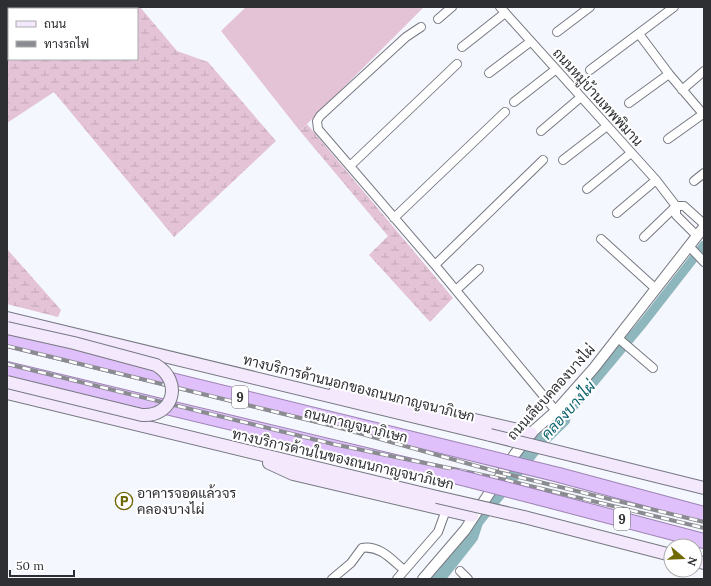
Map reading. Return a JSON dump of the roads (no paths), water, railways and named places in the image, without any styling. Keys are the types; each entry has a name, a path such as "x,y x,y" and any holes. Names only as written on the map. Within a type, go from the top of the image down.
{"highway":[{"name":"ถนนกาญจนาภิเษก","path":"7,340 559,475 704,514"},
{"name":"ถนนกาญจนาภิเษก","path":"7,369 454,476 704,541"}],"main road":[{"name":"ทางบริการด้านนอกของถนนกาญจนาภิเษก","path":"7,318 704,488"},
{"path":"7,328 74,343 156,365 165,370 172,385 171,397 168,404 162,411 151,416 7,382"},
{"path":"302,390 357,393 531,433"},
{"name":"ทางบริการด้านในของถนนกาญจนาภิเษก","path":"7,393 663,552"},
{"path":"244,451 293,474 472,516"}],"street":[{"path":"438,19 452,7"},
{"path":"557,32 590,7"},
{"path":"590,70 674,7"},
{"path":"462,47 502,10"},
{"name":"ถนนหมู่บ้านเทพพิมาน","path":"502,10 656,180 676,206 676,216 697,236"},
{"path":"421,27 406,37 320,116 317,121 318,129 435,265 556,411"},
{"path":"639,34 669,74 704,115 668,139"},
{"path":"489,73 530,42"},
{"path":"350,166 457,64"},
{"path":"514,102 555,70"},
{"path":"682,90 704,71"},
{"path":"629,103 669,74"},
{"path":"540,131 581,97"},
{"path":"394,218 505,112"},
{"path":"563,160 607,126"},
{"path":"587,189 631,153"},
{"path":"435,265 543,160"},
{"path":"694,181 704,173"},
{"path":"617,213 656,180"},
{"path":"644,237 676,206"},
{"name":"ถนนหมู่บ้านเทพพิมาน","path":"676,206 684,206 704,226"},
{"name":"ถนนเลียบคลองบางไผ่","path":"423,579 464,530 472,516 531,433 556,411 620,340 656,289 690,248 704,226"},
{"path":"601,239 656,289"},
{"path":"690,248 702,260"},
{"path":"456,290 479,269"},
{"path":"620,340 654,368"},
{"path":"397,579 438,532 446,510"},
{"path":"332,579 351,563 362,548 368,547 378,548 404,570"},
{"path":"460,571 468,579"}],"waterway":[{"name":"คลองบางไผ่","path":"563,419 644,322 704,245"},
{"name":"คลองบางไผ่","path":"437,579 471,536 476,521 537,444 563,419"}],"railway":[{"path":"7,346 337,427 498,472 704,522"},
{"path":"7,364 333,444 497,478 704,528"}],"place":[{"name":"อาคารจอดแล้วจร คลองบางไผ่","path":"124,501"}]}
